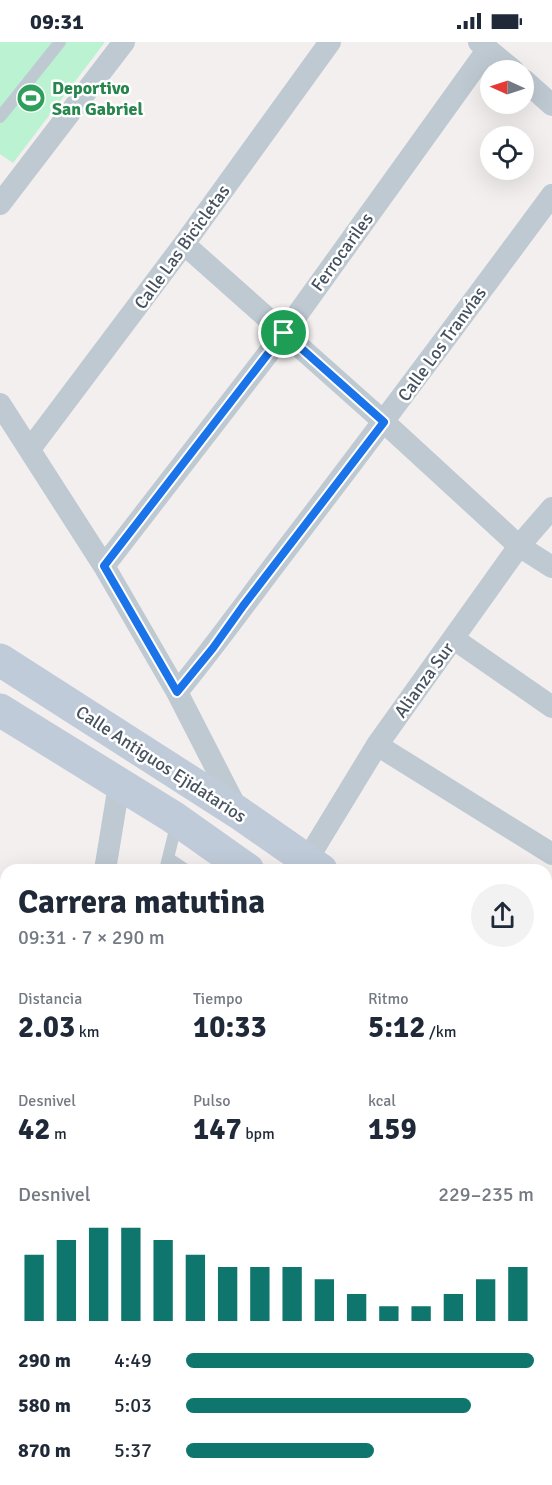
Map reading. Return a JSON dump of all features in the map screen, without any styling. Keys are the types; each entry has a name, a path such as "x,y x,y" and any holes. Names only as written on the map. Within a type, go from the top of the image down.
{"street":[{"path":"0,204 7,181 124,42"},
{"name":"Calle Las Bicicletas","path":"30,449 184,244 330,42"},
{"path":"484,46 501,60"},
{"name":"Ferrocariles","path":"104,566 284,333 484,46"},
{"path":"534,89 552,105"},
{"name":"Calle Los Tranvías","path":"177,692 384,422 552,195"},
{"path":"184,244 519,546 552,567"},
{"path":"0,404 104,566 177,692 239,813"},
{"name":"Alianza Sur","path":"315,864 377,745 519,546 552,508"},
{"path":"454,639 552,707"},
{"name":"Calle Antiguos Ejidatarios","path":"0,660 239,813 313,864"},
{"path":"0,710 173,817 239,864"},
{"path":"377,745 552,854"},
{"path":"106,864 119,785"}],"lane":[{"path":"0,117 60,42"},
{"path":"166,864 177,821"}],"green space":[{"name":"Deportivo San Gabriel","path":"0,42 105,42 13,163 0,154"}],"place":[{"name":"Deportivo San Gabriel","path":"31,98"}],"route":[{"path":"284,333 384,422 177,692 104,566 284,333"}]}
